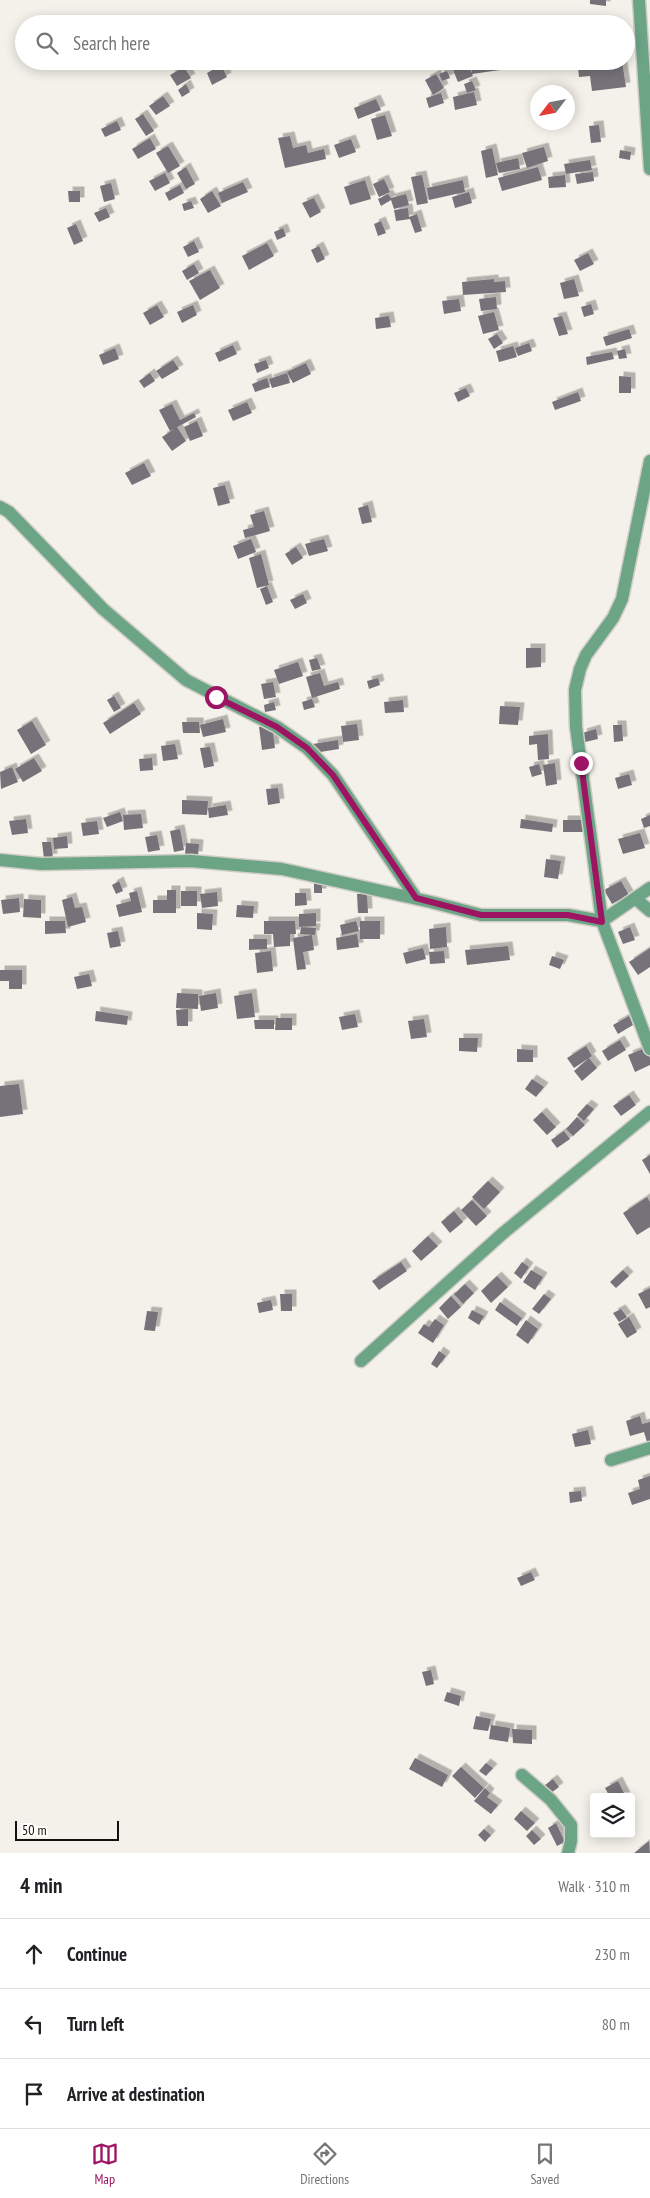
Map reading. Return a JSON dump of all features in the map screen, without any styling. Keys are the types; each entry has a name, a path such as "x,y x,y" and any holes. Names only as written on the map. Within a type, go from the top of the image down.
{"street":[{"path":"639,0 650,169"},
{"path":"650,461 622,599 613,618 586,655 580,669 575,690 576,726 602,922 650,1049"},
{"path":"0,507 10,512 103,609 186,680 277,727 307,748 333,775 416,898"},
{"path":"0,860 41,864 191,861 282,869 416,898 481,915 568,915 602,922 650,888"},
{"path":"636,899 650,912"},
{"path":"362,1361 502,1234 650,1112"},
{"path":"611,1460 650,1448"},
{"path":"522,1775 551,1800 571,1825 571,1840 568,1853"}],"building":[{"path":"590,0 606,0 606,6 590,4"},
{"path":"179,70 186,70 191,78 177,86 170,75"},
{"path":"212,70 224,70 227,77 212,85 207,73"},
{"path":"453,70 470,70 473,76 458,82"},
{"path":"472,70 500,70 472,74"},
{"path":"578,70 623,70 626,87 592,91 590,76 579,77"},
{"path":"447,71 450,78 442,81 439,74"},
{"path":"436,74 444,88 433,95 425,80"},
{"path":"472,81 476,90 467,93 464,84"},
{"path":"186,84 190,92 182,97 178,90"},
{"path":"474,92 477,105 455,110 453,97"},
{"path":"441,93 444,103 429,108 426,98"},
{"path":"163,96 170,106 156,115 149,106"},
{"path":"376,99 381,110 358,119 354,108"},
{"path":"143,114 154,131 146,136 135,119"},
{"path":"385,115 392,136 377,140 371,119"},
{"path":"117,121 121,130 105,137 101,129"},
{"path":"599,125 601,142 591,143 589,126"},
{"path":"290,136 293,148 306,145 308,153 324,149 326,159 285,168 278,138"},
{"path":"150,138 156,149 138,159 132,149"},
{"path":"351,139 356,152 339,158 334,145"},
{"path":"168,146 180,166 168,173 156,153"},
{"path":"544,147 548,161 527,168 522,153"},
{"path":"492,148 498,175 486,178 481,151"},
{"path":"620,150 631,152 630,160 619,158"},
{"path":"518,158 520,169 499,173 496,163"},
{"path":"590,160 592,170 566,174 564,164"},
{"path":"186,167 195,184 186,189 177,173"},
{"path":"538,167 542,180 502,191 498,178"},
{"path":"593,172 594,181 577,184 575,174"},
{"path":"165,173 170,183 155,191 149,181"},
{"path":"422,175 428,203 417,205 411,177"},
{"path":"565,175 566,187 549,188 548,177"},
{"path":"384,179 390,192 379,197 373,184"},
{"path":"365,180 371,199 350,205 344,187"},
{"path":"463,180 465,192 429,200 427,188"},
{"path":"243,182 248,192 222,203 218,193"},
{"path":"111,183 115,199 104,202 100,186"},
{"path":"180,185 184,193 169,201 165,193"},
{"path":"68,191 80,191 80,202 69,202"},
{"path":"212,191 221,206 208,213 200,199"},
{"path":"469,192 472,203 455,208 452,197"},
{"path":"388,194 391,198 406,194 409,205 394,209 391,200 381,206 378,199"},
{"path":"314,198 321,212 310,218 302,203"},
{"path":"191,201 194,208 184,211 182,204"},
{"path":"106,208 110,217 99,222 94,213"},
{"path":"408,208 409,217 417,214 422,231 415,233 410,219 396,221 394,210"},
{"path":"381,221 386,233 378,236 374,224"},
{"path":"76,224 83,241 74,245 67,228"},
{"path":"283,228 286,236 277,240 274,232"},
{"path":"194,241 199,252 188,257 183,247"},
{"path":"267,243 274,256 249,270 242,256"},
{"path":"319,246 325,259 317,263 311,250"},
{"path":"588,253 594,264 580,271 574,260"},
{"path":"194,264 199,273 187,280 182,271"},
{"path":"210,270 220,288 200,300 189,281"},
{"path":"494,279 494,282 505,281 506,292 463,295 462,282"},
{"path":"574,279 579,296 564,299 560,283"},
{"path":"496,297 497,309 481,311 479,299"},
{"path":"459,299 461,311 444,314 442,301"},
{"path":"591,304 594,314 584,317 581,307"},
{"path":"157,305 164,317 150,325 143,313"},
{"path":"193,305 197,315 182,323 177,312"},
{"path":"494,312 499,330 483,334 478,316"},
{"path":"389,316 391,327 376,329 375,318"},
{"path":"562,316 568,334 559,336 553,318"},
{"path":"629,329 632,338 606,346 603,337"},
{"path":"497,334 503,343 494,349 488,339"},
{"path":"529,343 532,351 518,356 515,348"},
{"path":"233,345 237,354 219,362 215,353"},
{"path":"513,346 517,357 499,362 496,351"},
{"path":"115,348 119,359 103,365 99,355"},
{"path":"625,349 627,358 619,359 617,351"},
{"path":"612,352 614,359 587,365 586,357"},
{"path":"173,360 179,369 162,379 156,371"},
{"path":"266,360 269,368 257,373 254,364"},
{"path":"306,363 311,374 293,383 287,372"},
{"path":"150,373 155,381 144,388 139,381"},
{"path":"287,373 290,383 272,388 269,379"},
{"path":"619,376 631,377 631,393 619,393"},
{"path":"267,378 270,387 255,392 252,384"},
{"path":"466,388 470,396 458,402 454,393"},
{"path":"578,392 581,401 555,410 552,402"},
{"path":"247,402 252,413 233,421 228,410"},
{"path":"172,404 180,420 194,413 196,417 170,431 159,410"},
{"path":"197,421 203,436 190,441 184,427"},
{"path":"177,427 186,441 172,451 162,437"},
{"path":"144,463 151,476 132,485 125,473"},
{"path":"225,485 230,503 218,506 213,488"},
{"path":"368,505 372,522 362,524 358,508"},
{"path":"264,511 270,531 245,538 243,530 254,527 250,515"},
{"path":"251,539 256,552 238,559 233,546"},
{"path":"324,539 328,551 309,556 305,544"},
{"path":"296,547 303,558 292,565 285,554"},
{"path":"261,554 269,585 257,588 249,558"},
{"path":"267,586 273,602 266,605 260,589"},
{"path":"303,594 307,603 295,609 290,600"},
{"path":"526,648 541,648 541,667 526,668"},
{"path":"317,658 321,669 312,671 309,660"},
{"path":"298,662 303,676 279,684 274,670"},
{"path":"320,673 324,686 338,682 340,689 312,698 306,677"},
{"path":"378,678 380,685 369,689 367,681"},
{"path":"273,682 276,697 264,699 261,684"},
{"path":"114,696 121,708 114,712 107,700"},
{"path":"312,699 315,707 304,710 302,702"},
{"path":"403,700 404,712 385,713 384,702"},
{"path":"274,702 276,710 265,712 264,705"},
{"path":"134,703 141,714 110,734 103,723"},
{"path":"500,706 520,707 518,725 499,724"},
{"path":"223,719 226,732 203,737 200,725"},
{"path":"32,721 46,745 31,754 17,730"},
{"path":"182,722 199,722 200,733 183,733"},
{"path":"357,724 359,740 343,742 341,726"},
{"path":"272,725 275,748 262,750 259,727"},
{"path":"613,725 622,725 623,741 614,742"},
{"path":"596,729 598,739 585,742 582,733"},
{"path":"548,734 549,759 538,760 537,744 529,745 529,736"},
{"path":"338,740 339,749 314,753 313,744"},
{"path":"175,744 178,759 163,761 161,746"},
{"path":"210,747 214,766 204,768 200,748"},
{"path":"34,758 42,771 23,782 15,769"},
{"path":"152,758 153,770 140,771 139,759"},
{"path":"555,763 557,784 546,786 543,765"},
{"path":"539,764 542,774 532,777 529,767"},
{"path":"12,767 18,782 1,789 0,772"},
{"path":"629,774 632,785 618,789 615,778"},
{"path":"278,788 280,803 268,805 266,789"},
{"path":"182,800 208,801 207,815 182,814"},
{"path":"226,805 228,815 209,818 208,808"},
{"path":"120,812 123,821 107,827 103,818"},
{"path":"141,814 143,828 124,830 123,815"},
{"path":"650,815 650,826 644,828 641,819"},
{"path":"26,819 28,833 12,835 9,821"},
{"path":"521,819 553,824 552,832 520,828"},
{"path":"563,820 583,820 584,832 563,832"},
{"path":"97,821 99,834 83,836 81,823"},
{"path":"180,829 184,850 174,852 170,831"},
{"path":"640,833 645,848 623,854 618,839"},
{"path":"157,835 160,850 148,852 145,837"},
{"path":"67,836 68,848 54,849 53,838"},
{"path":"42,842 51,842 53,858 44,859"},
{"path":"186,843 199,844 198,856 185,855"},
{"path":"546,859 561,861 558,879 544,877"},
{"path":"119,881 123,891 116,894 112,885"},
{"path":"621,881 629,895 612,904 604,890"},
{"path":"314,882 322,882 322,893 314,893"},
{"path":"167,890 176,890 176,913 153,913 153,900 167,900"},
{"path":"137,891 142,912 119,917 116,905 131,901 129,893"},
{"path":"181,891 197,891 197,906 181,906"},
{"path":"217,892 218,906 202,908 200,894"},
{"path":"295,893 306,893 307,905 295,906"},
{"path":"357,894 367,894 368,913 358,913"},
{"path":"72,897 75,908 82,907 86,922 68,927 62,900"},
{"path":"19,898 20,912 3,914 1,900"},
{"path":"24,899 41,900 41,918 23,917"},
{"path":"237,905 254,906 253,918 236,917"},
{"path":"197,913 213,914 212,930 197,929"},
{"path":"316,913 316,926 299,927 299,914"},
{"path":"45,921 65,921 66,933 45,934"},
{"path":"264,921 295,921 296,934 290,934 290,946 274,947 273,934 264,934"},
{"path":"356,921 359,931 342,935 340,925"},
{"path":"360,921 380,921 380,939 360,939"},
{"path":"301,927 316,928 315,935 300,934"},
{"path":"446,927 447,947 430,949 429,929"},
{"path":"630,927 635,940 623,944 618,932"},
{"path":"118,931 121,946 110,948 107,933"},
{"path":"357,934 359,947 337,950 336,938"},
{"path":"312,935 314,950 303,952 306,969 297,970 293,938"},
{"path":"249,939 267,939 267,949 249,950"},
{"path":"508,946 510,960 467,965 465,950"},
{"path":"423,948 426,959 406,964 403,953"},
{"path":"650,948 650,967 638,975 629,962"},
{"path":"271,951 273,971 257,973 255,953"},
{"path":"444,951 445,963 430,964 429,952"},
{"path":"552,956 564,960 560,969 549,965"},
{"path":"0,970 22,970 22,989 9,989 9,981 0,981"},
{"path":"89,974 92,986 77,989 74,977"},
{"path":"177,993 198,994 198,1009 176,1008"},
{"path":"216,993 218,1008 201,1011 199,996"},
{"path":"252,993 255,1017 237,1019 234,996"},
{"path":"188,1009 188,1026 177,1026 176,1010"},
{"path":"96,1011 128,1016 127,1025 95,1021"},
{"path":"355,1014 358,1027 342,1030 339,1017"},
{"path":"629,1016 633,1025 618,1034 613,1025"},
{"path":"276,1018 292,1018 292,1030 275,1030"},
{"path":"424,1019 427,1037 411,1039 408,1021"},
{"path":"254,1020 274,1020 274,1029 255,1029"},
{"path":"459,1038 478,1038 477,1052 459,1051"},
{"path":"620,1040 626,1050 608,1061 602,1051"},
{"path":"586,1046 592,1056 574,1068 567,1058"},
{"path":"645,1048 650,1058 650,1065 635,1072 628,1055"},
{"path":"517,1049 533,1050 533,1062 517,1062"},
{"path":"589,1058 597,1068 582,1081 574,1071"},
{"path":"532,1079 544,1087 536,1097 525,1089"},
{"path":"19,1084 23,1114 0,1117 0,1086"},
{"path":"629,1095 636,1105 621,1116 613,1106"},
{"path":"587,1104 594,1109 584,1121 577,1115"},
{"path":"542,1112 556,1127 547,1135 533,1120"},
{"path":"577,1117 585,1125 573,1136 566,1129"},
{"path":"564,1131 570,1139 557,1148 551,1140"},
{"path":"650,1155 650,1174 642,1160"},
{"path":"488,1181 500,1192 484,1209 472,1197"},
{"path":"647,1197 650,1202 650,1227 637,1235 623,1213"},
{"path":"472,1200 487,1216 476,1226 461,1210"},
{"path":"454,1211 463,1222 450,1233 441,1222"},
{"path":"428,1236 438,1246 421,1261 412,1251"},
{"path":"401,1262 407,1271 379,1290 372,1281"},
{"path":"522,1262 529,1267 521,1279 514,1273"},
{"path":"531,1270 543,1277 535,1290 523,1282"},
{"path":"623,1270 629,1276 616,1288 610,1282"},
{"path":"497,1276 508,1287 491,1303 481,1291"},
{"path":"465,1284 474,1293 463,1304 454,1294"},
{"path":"650,1288 650,1307 646,1309 638,1294"},
{"path":"280,1294 292,1294 292,1311 281,1311"},
{"path":"544,1294 551,1299 539,1314 532,1309"},
{"path":"451,1296 461,1307 448,1319 439,1308"},
{"path":"271,1300 273,1310 259,1313 257,1303"},
{"path":"500,1302 522,1318 517,1326 495,1310"},
{"path":"621,1309 627,1317 619,1322 613,1313"},
{"path":"472,1310 484,1316 479,1325 468,1318"},
{"path":"147,1311 158,1312 155,1331 144,1330"},
{"path":"629,1317 637,1332 627,1338 618,1324"},
{"path":"435,1319 444,1325 433,1343 418,1333 424,1324 429,1327"},
{"path":"526,1320 538,1329 528,1344 516,1335"},
{"path":"439,1351 446,1356 437,1368 431,1364"},
{"path":"640,1416 642,1424 650,1422 650,1442 647,1442 644,1432 630,1436 626,1421"},
{"path":"588,1430 591,1444 575,1447 572,1434"},
{"path":"650,1476 650,1499 632,1505 628,1493 640,1489 638,1480"},
{"path":"581,1491 582,1501 570,1503 569,1492"},
{"path":"531,1572 535,1580 521,1586 517,1578"},
{"path":"431,1670 434,1684 426,1686 422,1672"},
{"path":"447,1692 461,1696 459,1706 444,1701"},
{"path":"476,1716 491,1719 488,1731 473,1729"},
{"path":"491,1725 510,1728 508,1742 489,1739"},
{"path":"512,1729 532,1730 532,1744 513,1743"},
{"path":"415,1758 448,1775 442,1787 409,1769"},
{"path":"486,1763 493,1768 486,1776 479,1771"},
{"path":"461,1767 484,1788 475,1798 452,1776"},
{"path":"553,1779 559,1787 551,1793 545,1785"},
{"path":"618,1781 624,1793 608,1793 605,1788"},
{"path":"485,1788 490,1793 487,1797 498,1805 491,1814 474,1801"},
{"path":"521,1811 535,1823 527,1831 514,1819"},
{"path":"556,1823 565,1842 557,1846 548,1828"},
{"path":"484,1829 491,1835 485,1842 478,1835"},
{"path":"532,1830 541,1839 534,1845 526,1836"},
{"path":"649,1841 650,1853 634,1853"}],"route":[{"path":"216,697 277,727 307,748 333,775 416,898 481,915 568,915 602,922 581,763"}]}
